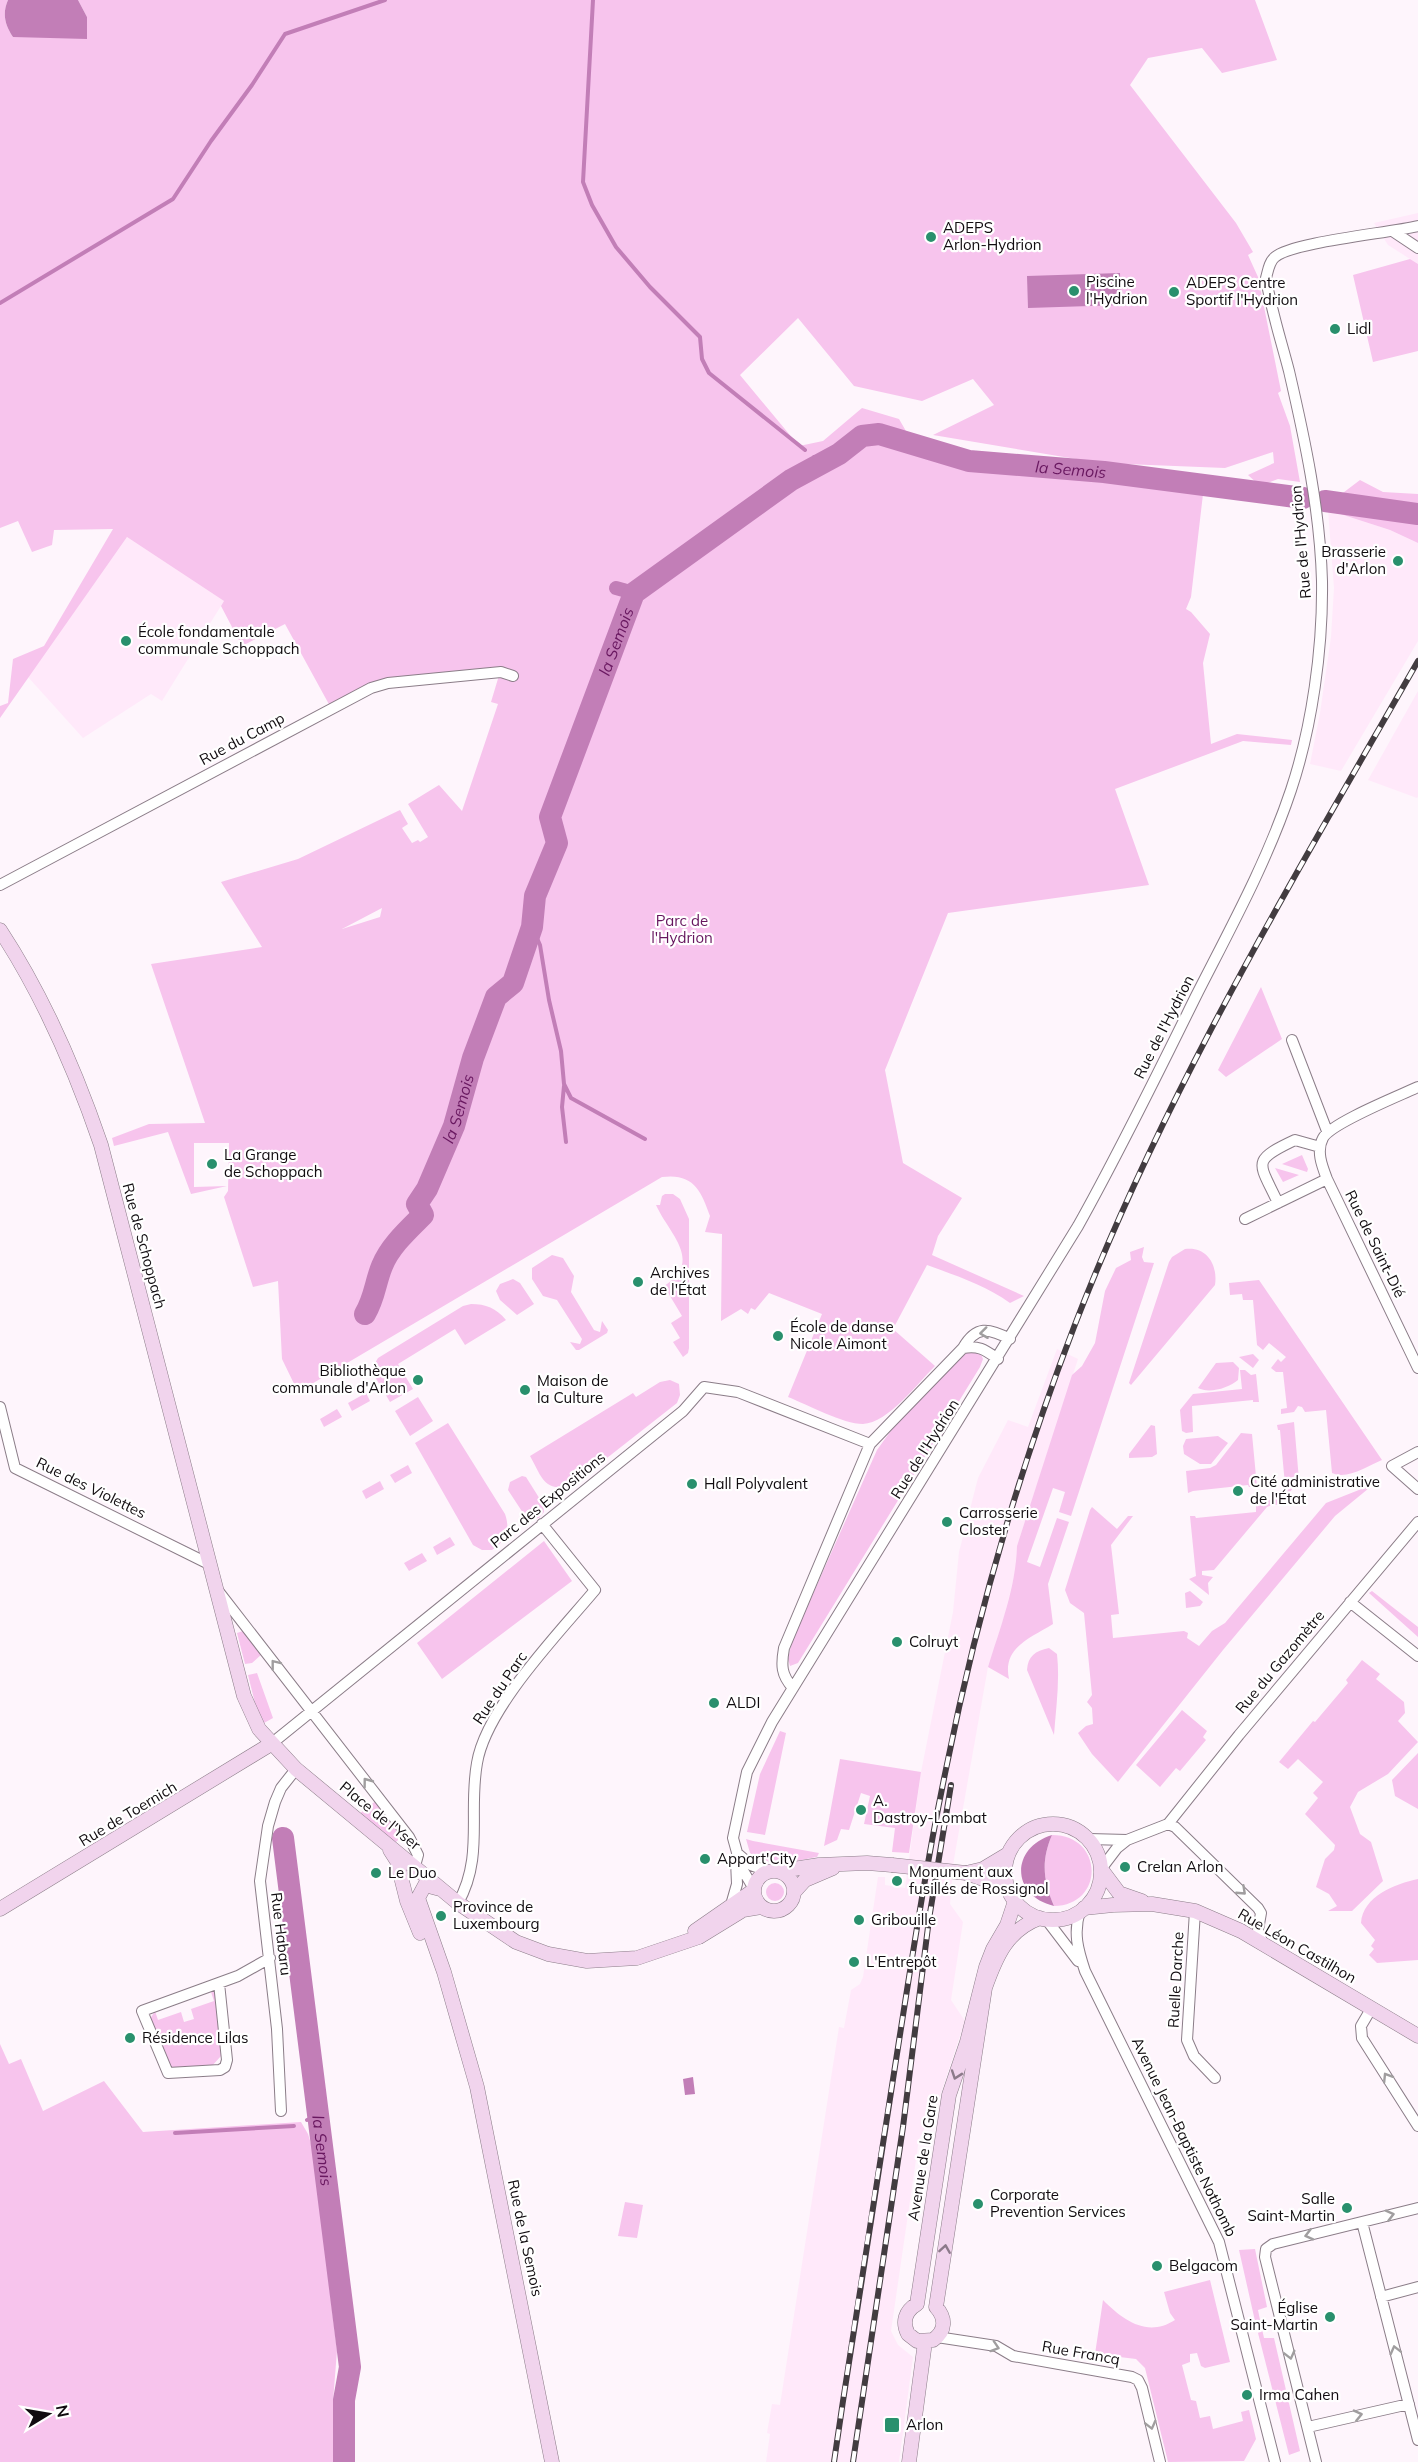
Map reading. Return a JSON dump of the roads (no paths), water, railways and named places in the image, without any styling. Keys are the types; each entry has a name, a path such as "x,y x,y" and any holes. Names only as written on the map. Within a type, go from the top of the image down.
{"main road":[{"name":"Rue de Schoppach","path":"0,930 52,1020 86,1101 101,1145 215,1587"},
{"name":"Place de l'Yser","path":"215,1587 244,1696 259,1729 296,1769 413,1865"},
{"name":"Rue de Toernich","path":"0,1909 271,1744"},
{"path":"909,2462 931,2340 944,2322 936,2307 986,1988 999,1956 1015,1931 1043,1919 1064,1918 1082,1910 1094,1897 1100,1884 1101,1869 1095,1849 1089,1839 1078,1830 1065,1825 1051,1823 1025,1832 1015,1842 1005,1865 1008,1888 1015,1901 1022,1909 1043,1919"},
{"name":"Rue de la Semois","path":"384,1841 397,1861 407,1901 458,2022"},
{"path":"966,1874 983,1869 1008,1854"},
{"path":"842,1864 805,1880 795,1891 789,1906 782,1910 767,1910 757,1901 754,1889 756,1881 774,1871 819,1865 842,1864 867,1863 966,1874 1008,1888"},
{"path":"401,1874 405,1866 413,1865 458,1903 516,1942 559,1956 595,1961 638,1958 717,1928 743,1910 761,1907"},
{"name":"Rue de la Semois","path":"413,1865 412,1901 448,1992"},
{"name":"Rue Léon Castilhon","path":"1101,1869 1119,1893 1152,1904 1195,1911 1234,1928 1418,2036"},
{"path":"774,1871 793,1882 795,1891"},
{"name":"Rue de la Semois","path":"442,1889 425,1885 418,1898 477,2087 540,2390 552,2462"},
{"path":"676,1944 754,1889"},
{"name":"Avenue de la Gare","path":"931,2340 912,2338 904,2323 908,2311 917,2304 949,2095 967,2042 986,1967 1007,1925 1015,1901"},
{"name":"Rue Léon Castilhon","path":"1082,1910 1113,1905 1152,1904"}],"street":[{"name":"Rue de l'Hydrion","path":"754,1889 736,1852 733,1838 747,1772 772,1722 998,1359 1095,1196 1259,869 1278,824 1301,757 1320,636 1322,581 1318,526 1309,467 1266,278 1270,263 1276,256 1295,248 1418,226"},
{"path":"1394,232 1418,248"},
{"name":"Rue du Camp","path":"0,885 371,688 388,683 501,672 513,676"},
{"path":"1292,1040 1327,1131"},
{"path":"1278,1203 1262,1168 1267,1154 1295,1140 1320,1147 1327,1131 1418,1087"},
{"name":"Rue de Saint-Dié","path":"1320,1147 1320,1157 1327,1179 1418,1368"},
{"path":"1245,1219 1327,1179"},
{"path":"793,1689 784,1679 781,1665 784,1648 870,1444 963,1348 969,1337 976,1332 986,1330 1010,1339"},
{"path":"963,1348 974,1346 982,1348 998,1359"},
{"name":"Parc des Expositions","path":"271,1744 683,1411 704,1387 738,1392 870,1444"},
{"name":"Rue des Violettes","path":"0,1407 15,1468 209,1564"},
{"path":"1418,1452 1392,1466 1418,1489"},
{"name":"Rue du Gazomètre","path":"1101,1869 1117,1848 1127,1840 1168,1824 1418,1522"},
{"name":"Rue du Parc","path":"458,1903 471,1872 477,1763 486,1734 530,1666 596,1590 542,1524"},
{"name":"Place de l'Yser","path":"215,1587 409,1837 418,1855 413,1865"},
{"path":"1350,1602 1418,1656"},
{"name":"Rue Habaru","path":"281,2111 277,2029 260,1872 275,1802 281,1788 296,1769"},
{"path":"1168,1824 1175,1827 1258,1908 1261,1913 1258,1930 1263,1944"},
{"name":"Rue du Gazomètre","path":"1089,1839 1127,1840"},
{"path":"736,1852 751,1865 774,1871"},
{"path":"731,1905 737,1884 736,1852"},
{"name":"Avenue Jean-Baptiste Nothomb","path":"1082,1910 1076,1934 1077,1947 1085,1971 1219,2242 1273,2462"},
{"name":"Ruelle Darche","path":"1195,1911 1187,2040 1194,2056 1215,2078"},
{"name":"Avenue Jean-Baptiste Nothomb","path":"1043,1919 1085,1971"},
{"path":"219,1983 227,2060 225,2067 220,2070 168,2073 142,2011 219,1983 270,1958"},
{"path":"1371,2009 1361,2026 1362,2038 1418,2126"},
{"path":"1316,2462 1265,2257 1266,2249 1273,2244 1418,2208"},
{"path":"1362,2222 1418,2440"},
{"path":"1381,2297 1418,2287"},
{"name":"Rue Francq","path":"931,2340 996,2346 1013,2356 1132,2377 1138,2380 1161,2462"},
{"path":"1308,2427 1409,2403"}],"waterway":[{"path":"0,303 173,199 285,34 385,0"},
{"path":"593,0 583,182 592,205 616,247 650,287 700,337 702,359 709,373 805,450"},
{"name":"la Semois","path":"365,1314 385,1259 423,1215 417,1204 427,1189 454,1126 473,1058 496,997 513,983 532,927 535,896 557,843 550,817 634,593 791,480 839,454 862,436 879,434 969,461 1104,472 1303,498"},
{"path":"814,457 822,463"},
{"name":"la Semois","path":"1325,501 1418,514"},
{"path":"616,588 634,593"},
{"path":"532,927 540,945 549,1000 561,1051 564,1084 571,1098 645,1139"},
{"path":"564,1086 562,1107 566,1142"},
{"name":"la Semois","path":"283,1838 350,2367 344,2400 344,2462"},
{"path":"307,2120 318,2115"},
{"path":"175,2133 294,2126"}],"railway":[{"path":"834,2462 863,2267 938,1807 971,1657 1017,1490 1074,1327 1148,1155 1278,905 1418,661"},
{"path":"853,2462 903,2127 929,1919 951,1785"}],"place":[{"name":"ADEPS Arlon-Hydrion","path":"931,237"},
{"name":"Piscine l'Hydrion","path":"1074,291"},
{"name":"ADEPS Centre Sportif l'Hydrion","path":"1174,292"},
{"name":"Lidl","path":"1335,329"},
{"name":"Brasserie d'Arlon","path":"1398,561"},
{"name":"École fondamentale communale Schoppach","path":"126,641"},
{"name":"La Grange de Schoppach","path":"212,1164"},
{"name":"Archives de l'État","path":"638,1282"},
{"name":"École de danse Nicole Aimont","path":"778,1336"},
{"name":"Bibliothèque communale d'Arlon","path":"418,1380"},
{"name":"Maison de la Culture","path":"525,1390"},
{"name":"Hall Polyvalent","path":"692,1484"},
{"name":"Cité administrative de l'État","path":"1238,1491"},
{"name":"Carrosserie Closter","path":"947,1522"},
{"name":"Colruyt","path":"897,1642"},
{"name":"ALDI","path":"714,1703"},
{"name":"A. Dastroy-Lombat","path":"861,1810"},
{"name":"Appart'City","path":"705,1859"},
{"name":"Crelan Arlon","path":"1125,1867"},
{"name":"Le Duo","path":"376,1873"},
{"name":"Monument aux fusillés de Rossignol","path":"897,1881"},
{"name":"Province de Luxembourg","path":"441,1916"},
{"name":"Gribouille","path":"859,1920"},
{"name":"L'Entrepôt","path":"854,1962"},
{"name":"Résidence Lilas","path":"130,2038"},
{"name":"Corporate Prevention Services","path":"978,2204"},
{"name":"Salle Saint-Martin","path":"1347,2208"},
{"name":"Belgacom","path":"1157,2266"},
{"name":"Église Saint-Martin","path":"1330,2317"},
{"name":"Irma Cahen","path":"1247,2395"},
{"name":"Arlon","path":"892,2425"}],"park label":[{"name":"Parc de l'Hydrion","path":"682,930"}]}
